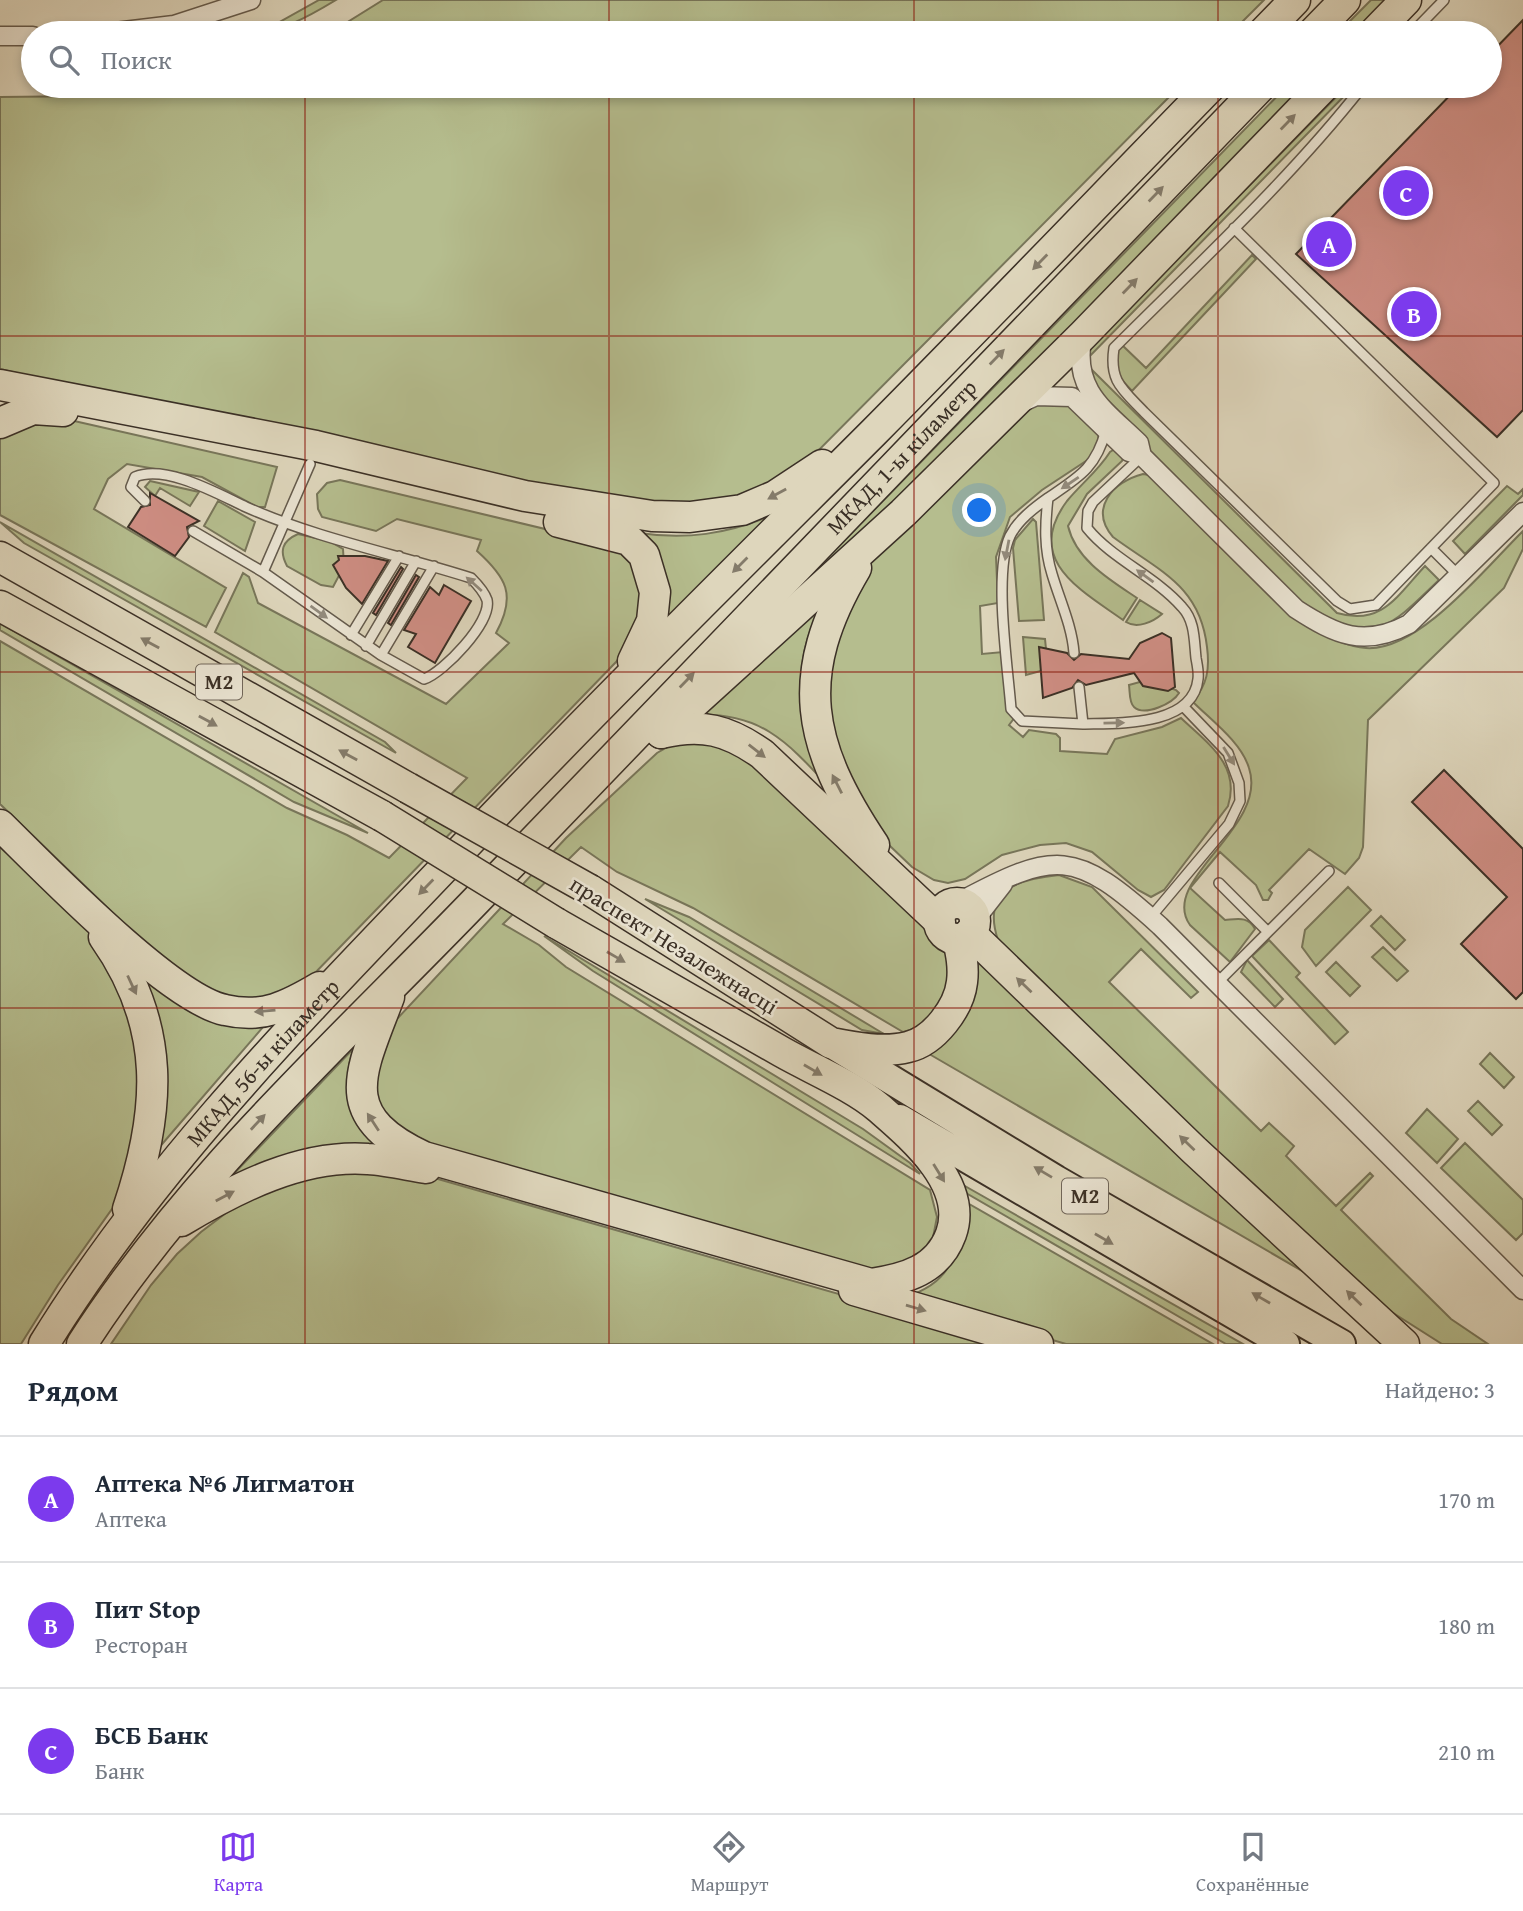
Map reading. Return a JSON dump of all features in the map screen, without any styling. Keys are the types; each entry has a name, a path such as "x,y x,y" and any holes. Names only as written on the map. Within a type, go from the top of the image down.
{"highway":[{"path":"1275,21 1295,0"},
{"path":"1325,21 1345,0"},
{"path":"1386,21 1406,0"},
{"name":"МКАД, 1-ы кіламетр","path":"507,802 1199,98"},
{"name":"МКАД, 1-ы кіламетр","path":"545,828 871,486 1249,98"},
{"path":"589,782 662,733 870,545 1083,335 1312,98"},
{"path":"0,385 313,455 629,540 644,555 655,592 652,621 626,678"},
{"path":"0,423 33,409 59,410 313,455 614,513 690,517 742,510 775,496 875,430"},
{"path":"0,544 31,576"},
{"path":"870,545 827,624 814,688 820,745 851,811 877,849 957,921 1194,1150 1404,1344"},
{"name":"праспект Незалежнасці","path":"0,557 590,890 831,1043"},
{"name":"праспект Незалежнасці","path":"6,612 382,816 556,923 876,1106"},
{"path":"662,733 701,727 719,729 740,738 957,921 963,964 962,984 957,1001 933,1032 907,1048 862,1049 831,1043"},
{"name":"МКАД, 56-ы кіламетр","path":"44,1344 123,1226 207,1122 507,802"},
{"path":"0,825 155,968 206,1005 225,1011 271,1011 288,1007 347,971"},
{"name":"МКАД, 56-ы кіламетр","path":"82,1344 113,1296 207,1177 305,1072 391,990 545,828"},
{"path":"48,872 92,921 122,962 137,996 145,1025 152,1059 153,1110 147,1149 123,1226"},
{"path":"391,990 367,1056 362,1099 369,1117 382,1135 424,1157 871,1283 901,1279 920,1271 937,1259 954,1226 954,1209 947,1186 927,1153 876,1106"},
{"path":"166,1230 241,1187 318,1164 367,1158 442,1172 1038,1344"}],"main road":[{"name":"праспект Незалежнасці","path":"831,1043 1056,1180 1341,1344"},
{"name":"праспект Незалежнасці","path":"876,1106 1285,1344"}],"street":[{"path":"186,21 251,0"},
{"path":"0,36 21,36"},
{"path":"1083,335 1079,358 1085,385 1139,443 1142,456"},
{"path":"1010,408 1036,396 1072,397 1129,452 1142,456 1296,609 1333,630 1369,638 1387,636 1409,624 1523,512"},
{"path":"957,921 1013,873 1053,865 1072,865 1112,885 1150,918 1523,1290"},
{"path":"957,921 1013,873"}],"lane":[{"path":"1424,21 1444,0"},
{"path":"1234,229 1494,482 1376,605 1350,609 1337,601 1117,383 1111,368 1114,348 1234,229 1354,98"},
{"path":"1106,429 1101,447 1085,472 1020,522 1010,537 1003,596 1011,709 1022,721 1141,722 1183,706 1198,680 1193,625 1185,610 1170,595 1098,542 1087,528 1088,511 1093,502 1142,456"},
{"path":"263,572 313,455"},
{"path":"145,501 131,487 135,477 145,473 200,484 285,524 471,578 481,588 487,601 484,620 435,675 424,679 366,646 263,572 193,531"},
{"path":"1048,498 1045,543 1051,572 1073,635 1074,653"},
{"path":"1431,548 1458,576"},
{"path":"351,635 399,556"},
{"path":"366,646 416,561"},
{"path":"381,655 434,566"},
{"path":"1079,687 1083,723"},
{"path":"1150,918 1229,824 1240,801 1239,783 1228,753 1183,706"},
{"path":"1216,985 1329,871"},
{"path":"1219,883 1267,931"}],"green space":[{"path":"319,0 336,0 297,21 281,21"},
{"path":"383,0 1264,0 1243,21 349,21"},
{"path":"1371,0 1395,0 1374,21 1350,21"},
{"path":"0,97 1168,98 805,464 743,497 665,509 230,424 0,369"},
{"path":"1275,98 1299,98 844,560 766,621"},
{"path":"1335,98 1342,98 1084,362 1337,613 1353,616 1377,612 1397,597 1425,566 1439,580 1399,617 1372,629 1357,631 1319,621 1097,397 1085,378 1083,355"},
{"path":"1252,255 1256,259 1132,391 1109,366 1110,357 1122,345 1146,368"},
{"path":"1057,397 1099,426 1098,444 1092,457 1042,490 1010,517 996,557 998,603 980,606 982,654 1003,652 1015,717 1009,725 1023,737 1029,730 1056,734 1060,738 1060,751 1107,754 1115,739 1162,727 1181,718 1219,756 1230,778 1228,806 1164,890 1151,897 1138,890 1092,852 1066,843 1040,845 1002,855 965,879 948,883 934,880 912,867 889,845 859,805 842,771 824,681 861,569 1031,407"},
{"path":"61,418 277,467 265,507 257,507 202,477 127,464 108,479 94,509 226,588 206,627 0,515 0,438 12,427"},
{"path":"1118,447 1125,454 1122,461 1087,494 1068,526 1078,549 1086,559 1137,598 1123,620 1075,585 1054,557 1051,540 1055,522 1067,501 1110,452"},
{"path":"1143,474 1155,476 1316,630 1340,642 1366,648 1387,646 1430,622 1472,584 1523,531 1523,549 1504,588 1368,720 1363,847 1359,858 1345,874 1309,849 1269,890 1272,893 1268,900 1263,900 1256,885 1220,852 1191,887 1244,812 1251,790 1249,768 1240,749 1193,702 1202,689 1208,663 1203,626 1196,608 1175,582 1113,537 1106,527 1103,516 1107,498 1122,483"},
{"path":"340,480 612,545 624,551 643,577 635,636 616,662 313,975 294,991 240,1005 168,966 0,804 0,641 287,808 347,835 389,858 467,778 215,632 243,573 249,577 258,603 446,704 509,643 496,633 506,608 507,597 501,578 477,551 481,540 397,519 376,531 322,517 318,509 317,494 327,483"},
{"path":"150,481 199,492 190,506 160,488 155,496 145,487"},
{"path":"1507,486 1518,494 1523,489 1523,495 1465,554 1453,541"},
{"path":"218,501 255,522 245,551 204,526"},
{"path":"770,516 664,622 639,533 673,536 706,534"},
{"path":"1033,519 1036,522 1044,620 1019,621 1013,548 1015,540"},
{"path":"0,522 385,742 396,753 24,543"},
{"path":"298,534 329,541 343,549 344,566 333,587 321,585 287,566 283,556 285,543"},
{"path":"1140,600 1162,614 1145,624 1126,622"},
{"path":"824,601 804,650 802,693 827,785 798,755 770,732 737,718 695,715"},
{"path":"0,623 368,833 294,802 0,630"},
{"path":"1023,637 1045,639 1048,669 1026,675"},
{"path":"1147,680 1179,693 1158,708 1139,710 1131,703 1129,685"},
{"path":"690,740 729,742 814,811 944,938 950,958 952,980 946,1000 936,1013 923,1023 903,1032 693,908 617,872 581,847 503,924 539,945 566,967 930,1190 937,1217 930,1253 881,1275 424,1147 379,1111 372,1070 382,1035 566,838 657,753 671,745"},
{"path":"0,834 86,921 117,971 145,1086 119,1199 58,1285 21,1344 0,1344"},
{"path":"1059,875 1092,887 1198,992 1191,998 1141,949 1109,982 1261,1131 1269,1123 1294,1146 1286,1156 1336,1206 1370,1173 1373,1176 1341,1210 1451,1319 1488,1344 1442,1344 1379,1304 1296,1230 998,940 994,923 995,909 1007,890 1030,880"},
{"path":"1348,887 1371,910 1316,966 1302,947 1305,930"},
{"path":"1190,888 1225,920 1246,920 1255,929 1230,962 1190,925 1184,908"},
{"path":"645,899 689,917 884,1034 862,1030"},
{"path":"1381,916 1405,940 1395,950 1371,926"},
{"path":"544,936 863,1129 910,1163 920,1174 593,971"},
{"path":"1269,940 1300,973 1296,977 1348,1032 1335,1044 1252,956"},
{"path":"1383,947 1408,971 1397,981 1372,957"},
{"path":"976,956 1340,1293 924,1051"},
{"path":"1247,960 1283,999 1275,1007 1241,972"},
{"path":"1336,962 1360,986 1350,996 1326,972"},
{"path":"140,974 197,1015 228,1026 264,1026 157,1150"},
{"path":"354,1048 348,1076 352,1102 363,1127 380,1150 226,1182"},
{"path":"1490,1053 1514,1077 1504,1088 1480,1064"},
{"path":"1478,1101 1502,1125 1492,1135 1468,1111"},
{"path":"1427,1109 1458,1139 1437,1163 1406,1133"},
{"path":"1465,1143 1523,1200 1523,1233 1516,1240 1441,1168"},
{"path":"323,1172 424,1175 1013,1344 111,1344 151,1285 177,1254 201,1232 263,1185"},
{"path":"949,1177 1243,1344 1226,1344 954,1186"},
{"path":"957,1197 1213,1344 1066,1344 906,1297 937,1280 952,1259"}],"building":[{"path":"1523,20 1523,410 1497,437 1296,254 1447,98 1502,98 1502,42"},
{"path":"150,493 199,521 187,527 189,537 175,556 128,527 141,507 150,505"},
{"path":"338,556 365,556 388,561 362,604 346,588 333,565 339,560"},
{"path":"401,567 403,569 376,615 373,613"},
{"path":"416,575 419,577 391,625 388,623"},
{"path":"444,585 471,601 435,663 408,647 416,634 404,630 430,587 439,595"},
{"path":"1162,633 1171,638 1175,687 1168,691 1143,686 1134,673 1086,685 1078,680 1072,688 1043,698 1039,647 1067,653 1074,660 1081,654 1129,659 1140,643"},
{"path":"1444,770 1523,849 1523,992 1516,999 1461,944 1507,897 1412,802"}],"place":[{"name":"БСБ Банк","path":"1406,193"},
{"name":"Аптека №6 Лигматон","path":"1329,244"},
{"name":"Пит Stop","path":"1414,314"}]}
